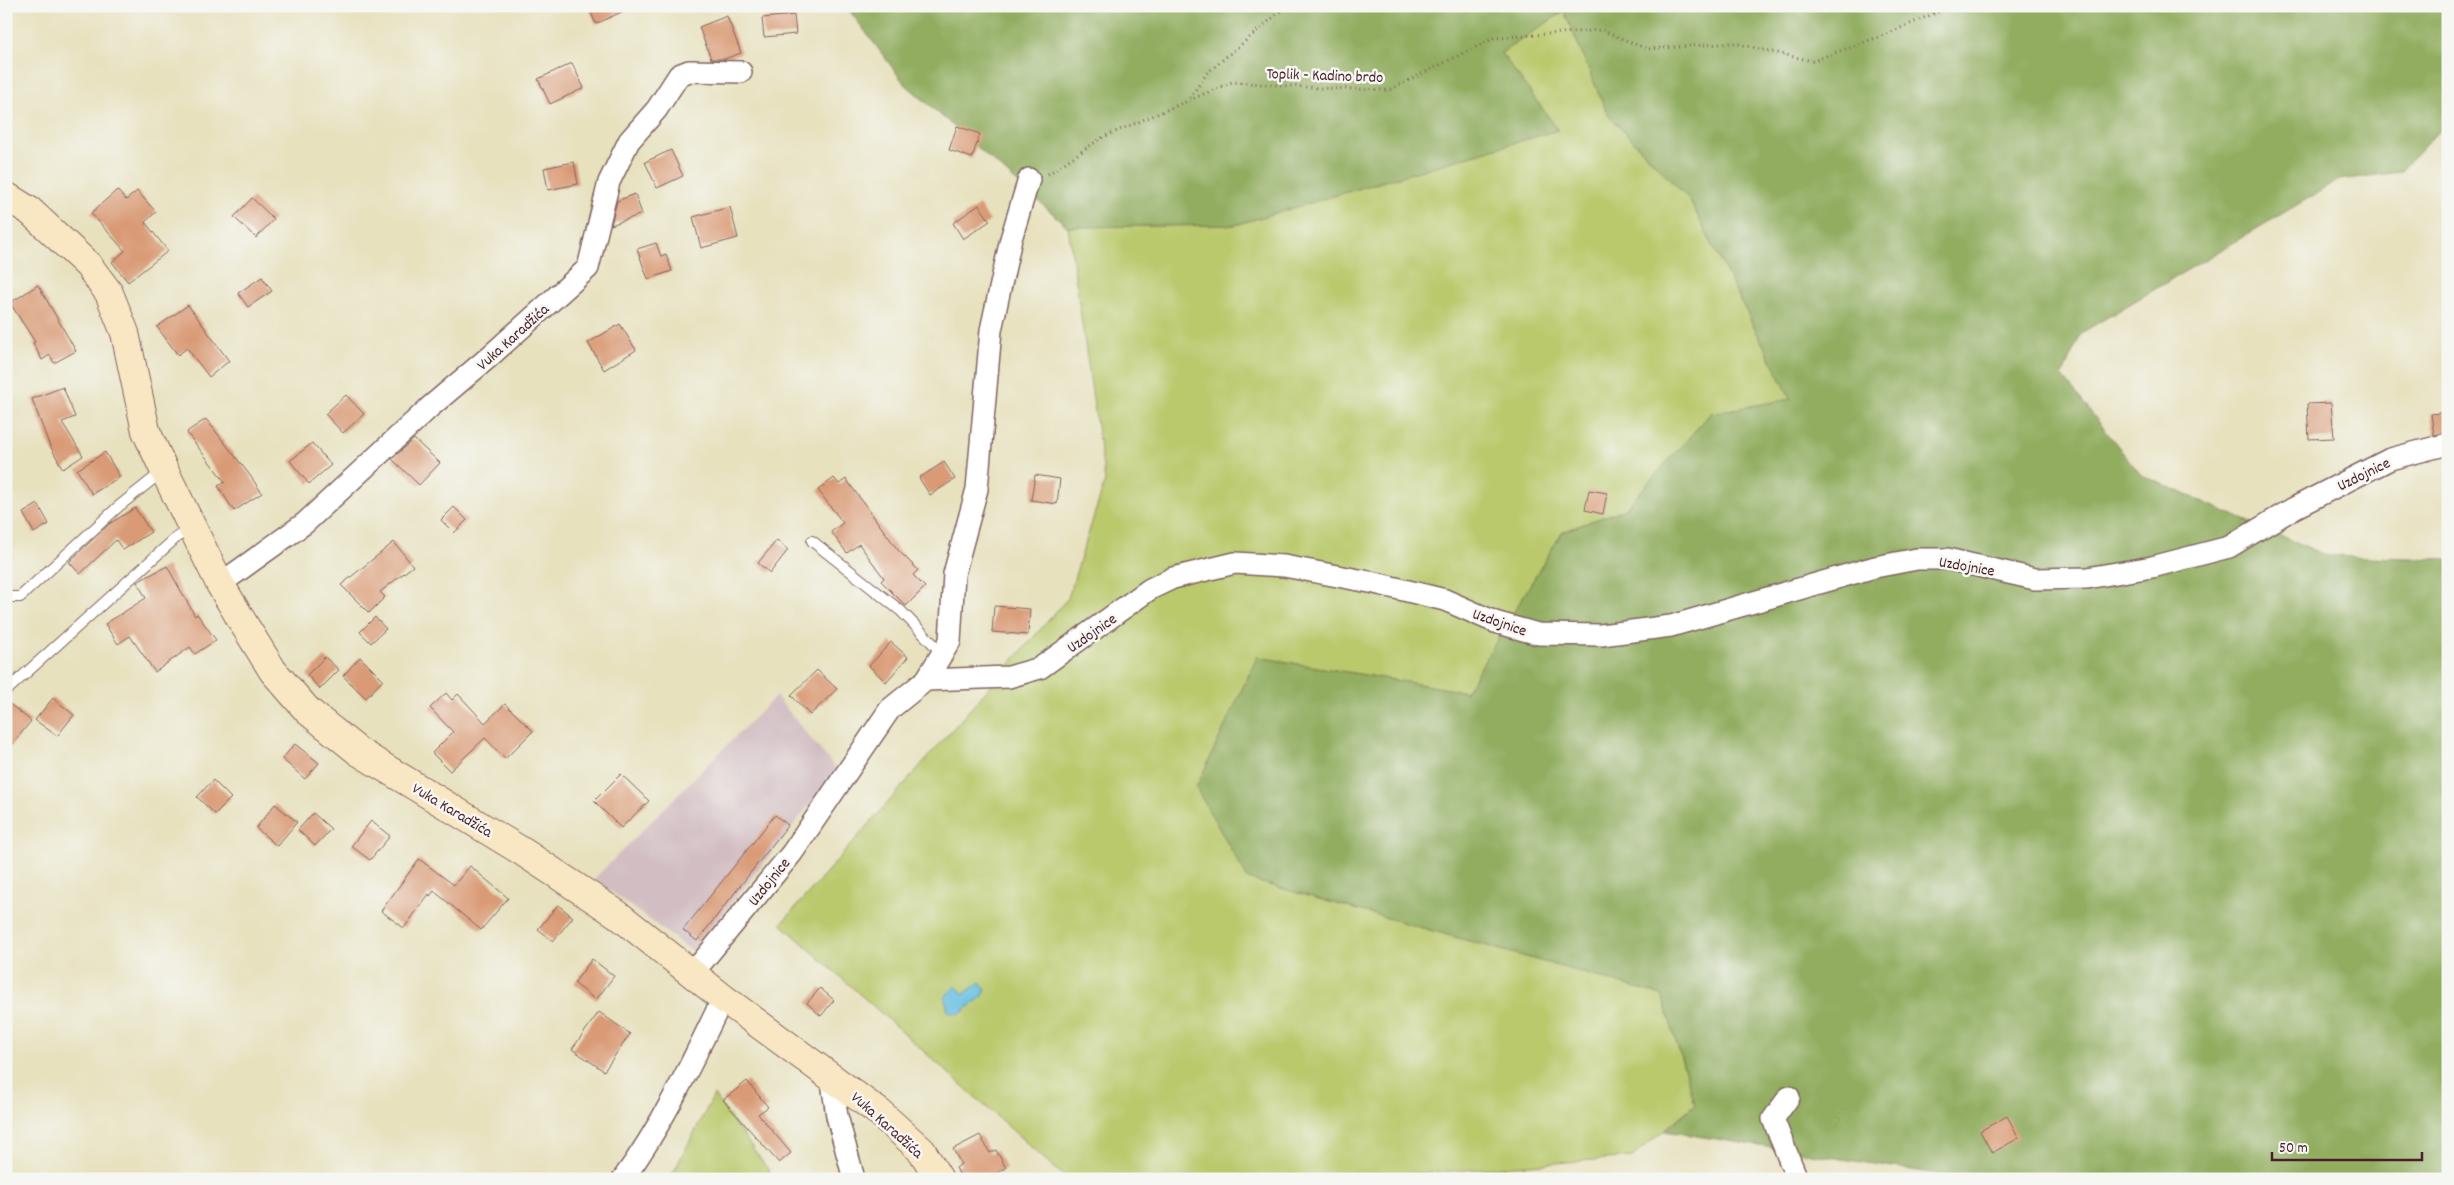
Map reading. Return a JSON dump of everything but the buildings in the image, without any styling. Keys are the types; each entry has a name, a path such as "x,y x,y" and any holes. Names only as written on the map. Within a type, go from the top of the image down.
{"street":[{"name":"Vuka Karadžića","path":"220,584 305,523 430,407 490,357 588,268 609,182 629,141 656,109 679,74 689,71 741,72"},
{"path":"926,680 950,641 954,574 977,489 991,330 1011,238 1027,184"},
{"name":"Vuka Karadžića","path":"6,196 30,211 88,265 109,293 125,333 146,431 164,470 220,584 273,671 308,711 359,752 524,852 617,914 722,998 880,1113 922,1151 940,1179"},
{"name":"Uzdojnice","path":"692,974 792,852 890,709 926,680 1009,677 1040,668 1150,589 1173,578 1235,563 1284,566 1375,583 1445,600 1495,622 1538,634 1601,634 1671,626 1875,567 1917,559 1946,559 2035,579 2087,578 2152,567 2229,547 2294,508 2390,459 2448,444"},
{"path":"623,1179 643,1151 677,1091 722,998"},
{"name":"Vuka Karadžića","path":"831,1076 837,1116 854,1179"},
{"path":"1789,1097 1773,1119 1797,1179"}],"lane":[{"path":"6,598 20,598 118,507 164,470"},
{"path":"6,691 177,537 193,527"},
{"path":"812,540 902,612 943,654"}],"path":[{"path":"1190,99 1207,73 1287,6"},
{"name":"Toplik - Kadino brdo","path":"1027,184 1104,137 1232,82 1389,90 1494,38 1601,30 1647,48 1734,43 1812,62 1884,35 1952,6"}],"shaded area":[{"path":"776,696 837,770 693,952 594,879"}],"green space":[{"path":"846,6 2448,6 2448,121 2400,172 2339,180 2081,333 2062,376 2141,475 2328,556 2448,559 2448,1176 2421,1179 1969,1179 1665,1131 1695,1104 1662,995 1248,879 1196,788 1257,657 1466,692 1562,532 1625,509 1711,413 1791,399 1689,199 1608,115 1564,11 1501,53 1558,130 1235,225 1068,227 904,83"},
{"path":"1564,11 1608,115 1689,199 1791,399 1711,413 1625,509 1562,532 1466,692 1257,657 1248,879 1662,995 1695,1104 1632,1157 1351,1179 1067,1179 781,924 1068,598 1105,481 1068,227 1235,225 1558,130 1501,53"},
{"path":"714,1095 775,1179 670,1179"}],"water":[{"path":"980,982 986,989 983,996 960,1014 948,1012 945,997 955,986 964,994"}]}
